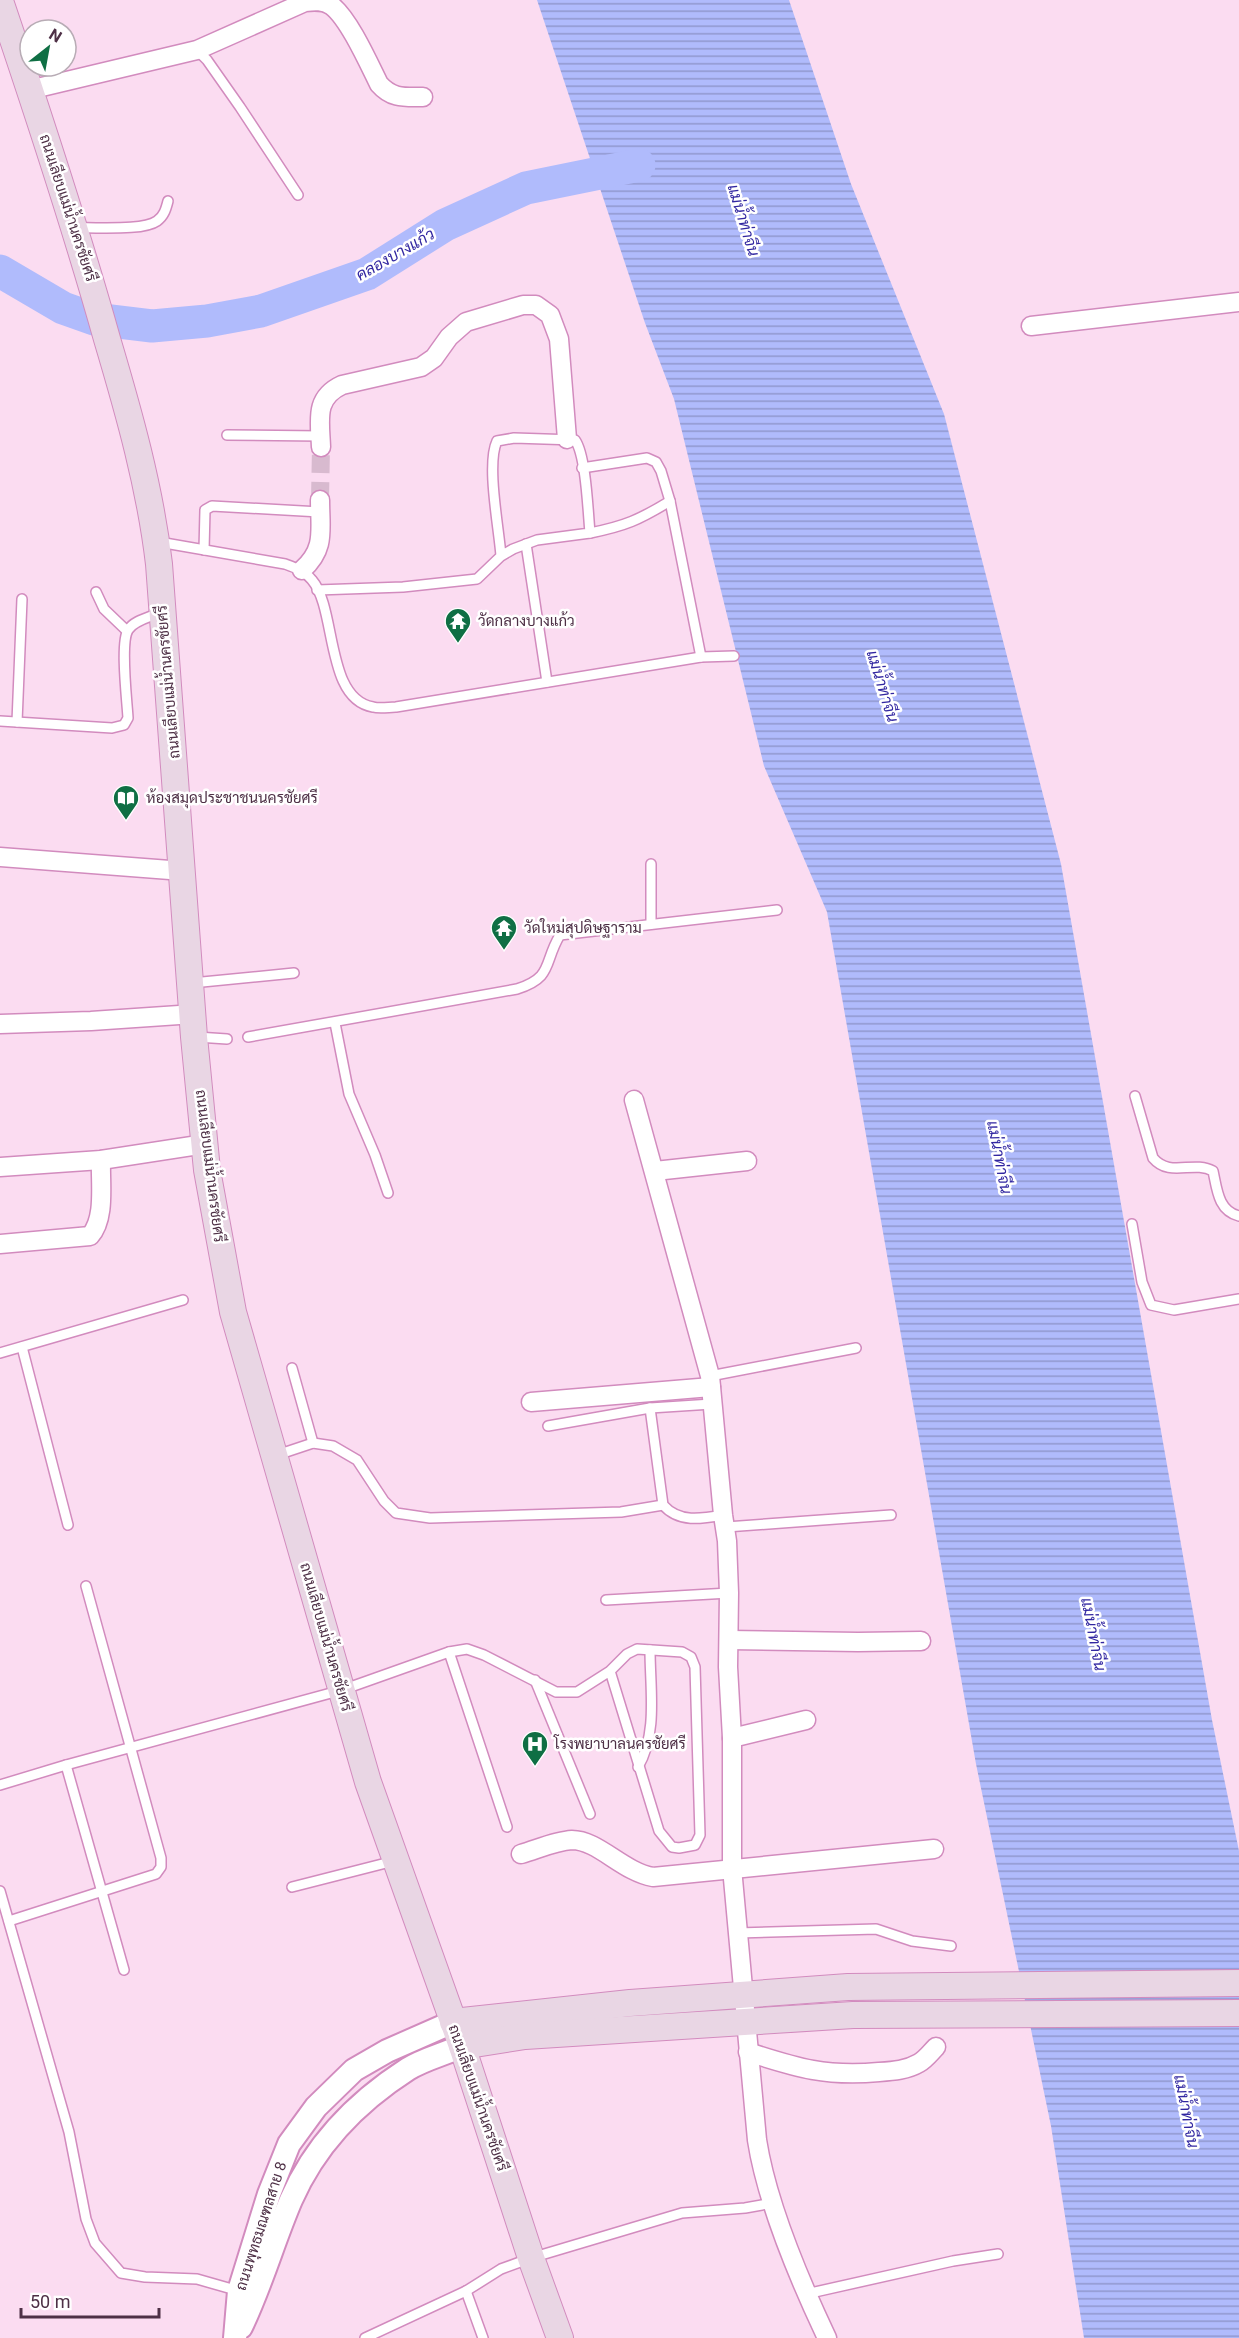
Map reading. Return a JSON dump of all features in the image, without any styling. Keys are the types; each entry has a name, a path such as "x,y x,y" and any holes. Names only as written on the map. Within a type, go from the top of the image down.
{"main road":[{"name":"ถนนเลียบแม่น้ำนครชัยศรี","path":"0,2 83,254 142,466 156,541 207,1170 233,1312 368,1782 462,2046 531,2258 560,2338"},
{"path":"453,2022 630,2003 848,1987 1239,1983"},
{"path":"462,2046 525,2036 853,2015 1239,2013"}],"street":[{"path":"29,90 197,50 305,2 319,1 332,6 343,18 380,84 387,92 400,98 423,97"},
{"path":"1031,326 1239,302"},
{"path":"321,441 321,408 324,397 332,389 421,367 434,358 449,337 466,322 523,305 536,305 550,315 559,339 567,439"},
{"path":"302,570 314,559 319,550 320,506"},
{"path":"0,857 183,871"},
{"path":"0,1024 91,1021 194,1026"},
{"path":"634,1100 655,1171 711,1389 729,1593 728,1667 732,1738 732,1868 748,2052 762,2169 806,2294 827,2338"},
{"path":"0,1167 101,1160 205,1144"},
{"path":"0,1244 90,1236 96,1230 99,1220 101,1160"},
{"path":"655,1171 747,1161"},
{"path":"531,1402 711,1389"},
{"path":"729,1640 921,1641"},
{"path":"732,1738 807,1720"},
{"path":"521,1854 562,1841 575,1840 589,1844 627,1868 654,1877 934,1848"},
{"name":"ถนนพุทธมณฑลสาย 8","path":"236,2338 238,2291 269,2194 289,2144 316,2107 354,2070 387,2051 453,2022"},
{"name":"ถนนพุทธมณฑลสาย 8","path":"236,2338 256,2296 291,2200 321,2147 353,2114 409,2068 462,2046"},
{"path":"748,2052 791,2066 823,2073 860,2074 905,2070 922,2062 936,2047"}],"lane":[{"path":"197,50 207,60 240,107 298,195"},
{"path":"75,228 142,226 155,223 164,215 168,201"},
{"path":"227,435 321,441"},
{"path":"501,556 493,472 494,448 498,441 514,438 575,440 579,445 590,533"},
{"path":"582,468 647,458 656,462 670,501 701,657"},
{"path":"317,590 403,587 477,579 501,556 526,544 624,525 640,519 670,501"},
{"path":"204,550 205,510 213,506 320,506"},
{"path":"156,541 285,564 302,570 314,582 317,590 335,660 346,689 372,707 396,707 701,657 734,656"},
{"path":"526,544 547,682"},
{"path":"96,592 104,609 127,631"},
{"path":"17,722 22,599"},
{"path":"0,721 111,728 124,725 128,718 124,645 127,631 134,624 163,611"},
{"path":"651,864 651,924"},
{"path":"248,1037 517,989 534,983 548,968 554,945 560,935 777,910"},
{"path":"192,983 294,973"},
{"path":"0,1019 0,1024"},
{"path":"335,1023 349,1094 375,1155 388,1193"},
{"path":"194,1026 227,1039"},
{"path":"1135,1096 1153,1158 1158,1164 1172,1168 1204,1166 1213,1171 1219,1199 1226,1209 1239,1216"},
{"path":"1132,1224 1142,1282 1151,1305 1173,1310 1239,1299"},
{"path":"0,1353 183,1300"},
{"path":"22,1347 68,1525"},
{"path":"548,1426 650,1408 856,1348"},
{"path":"292,1368 313,1443"},
{"path":"650,1408 663,1505 671,1514 697,1520 724,1521 891,1515"},
{"path":"274,1456 313,1443 333,1446 357,1460 384,1501 396,1513 430,1518 621,1512 663,1505"},
{"path":"9,1921 100,1890 156,1874 161,1867 161,1858 86,1586"},
{"path":"606,1599 729,1593"},
{"path":"0,1785 342,1690 449,1652 467,1649 484,1655 556,1692 577,1692 610,1671 627,1654 638,1649 682,1652 691,1657 695,1667 700,1835 695,1845 672,1847 665,1841 653,1817 610,1671"},
{"path":"639,1767 647,1753 651,1738 650,1650"},
{"path":"449,1652 507,1827"},
{"path":"535,1680 590,1814"},
{"path":"66,1765 124,1970"},
{"path":"292,1887 396,1861"},
{"path":"0,1891 69,2132 81,2184 86,2219 95,2243 121,2273 145,2277 197,2279 238,2291"},
{"path":"737,1933 876,1929 912,1941 951,1946"},
{"path":"365,2338 466,2290 501,2270 531,2258 682,2213 745,2208 773,2203"},
{"path":"806,2294 953,2261 998,2254"},
{"path":"466,2290 483,2338"}],"water":[{"name":"แม่น้ำท่าจีน","path":"537,0 789,0 851,184 944,414 1061,864 1212,1720 1239,1851 1239,2338 1084,2338 1051,2126 976,1764 827,912 764,766 674,399 645,323"}],"waterway":[{"name":"คลองบางแก้ว","path":"0,271 63,308 94,319 152,326 207,321 261,311 367,274 445,225 526,188 639,165"}],"tunnel":[{"path":"320,500 321,447"}],"place":[{"name":"วัดกลางบางแก้ว","path":"458,644"},
{"name":"ห้องสมุดประชาชนนครชัยศรี","path":"126,821"},
{"name":"วัดใหม่สุปดิษฐาราม","path":"504,951"},
{"name":"โรงพยาบาลนครชัยศรี","path":"535,1767"}]}
